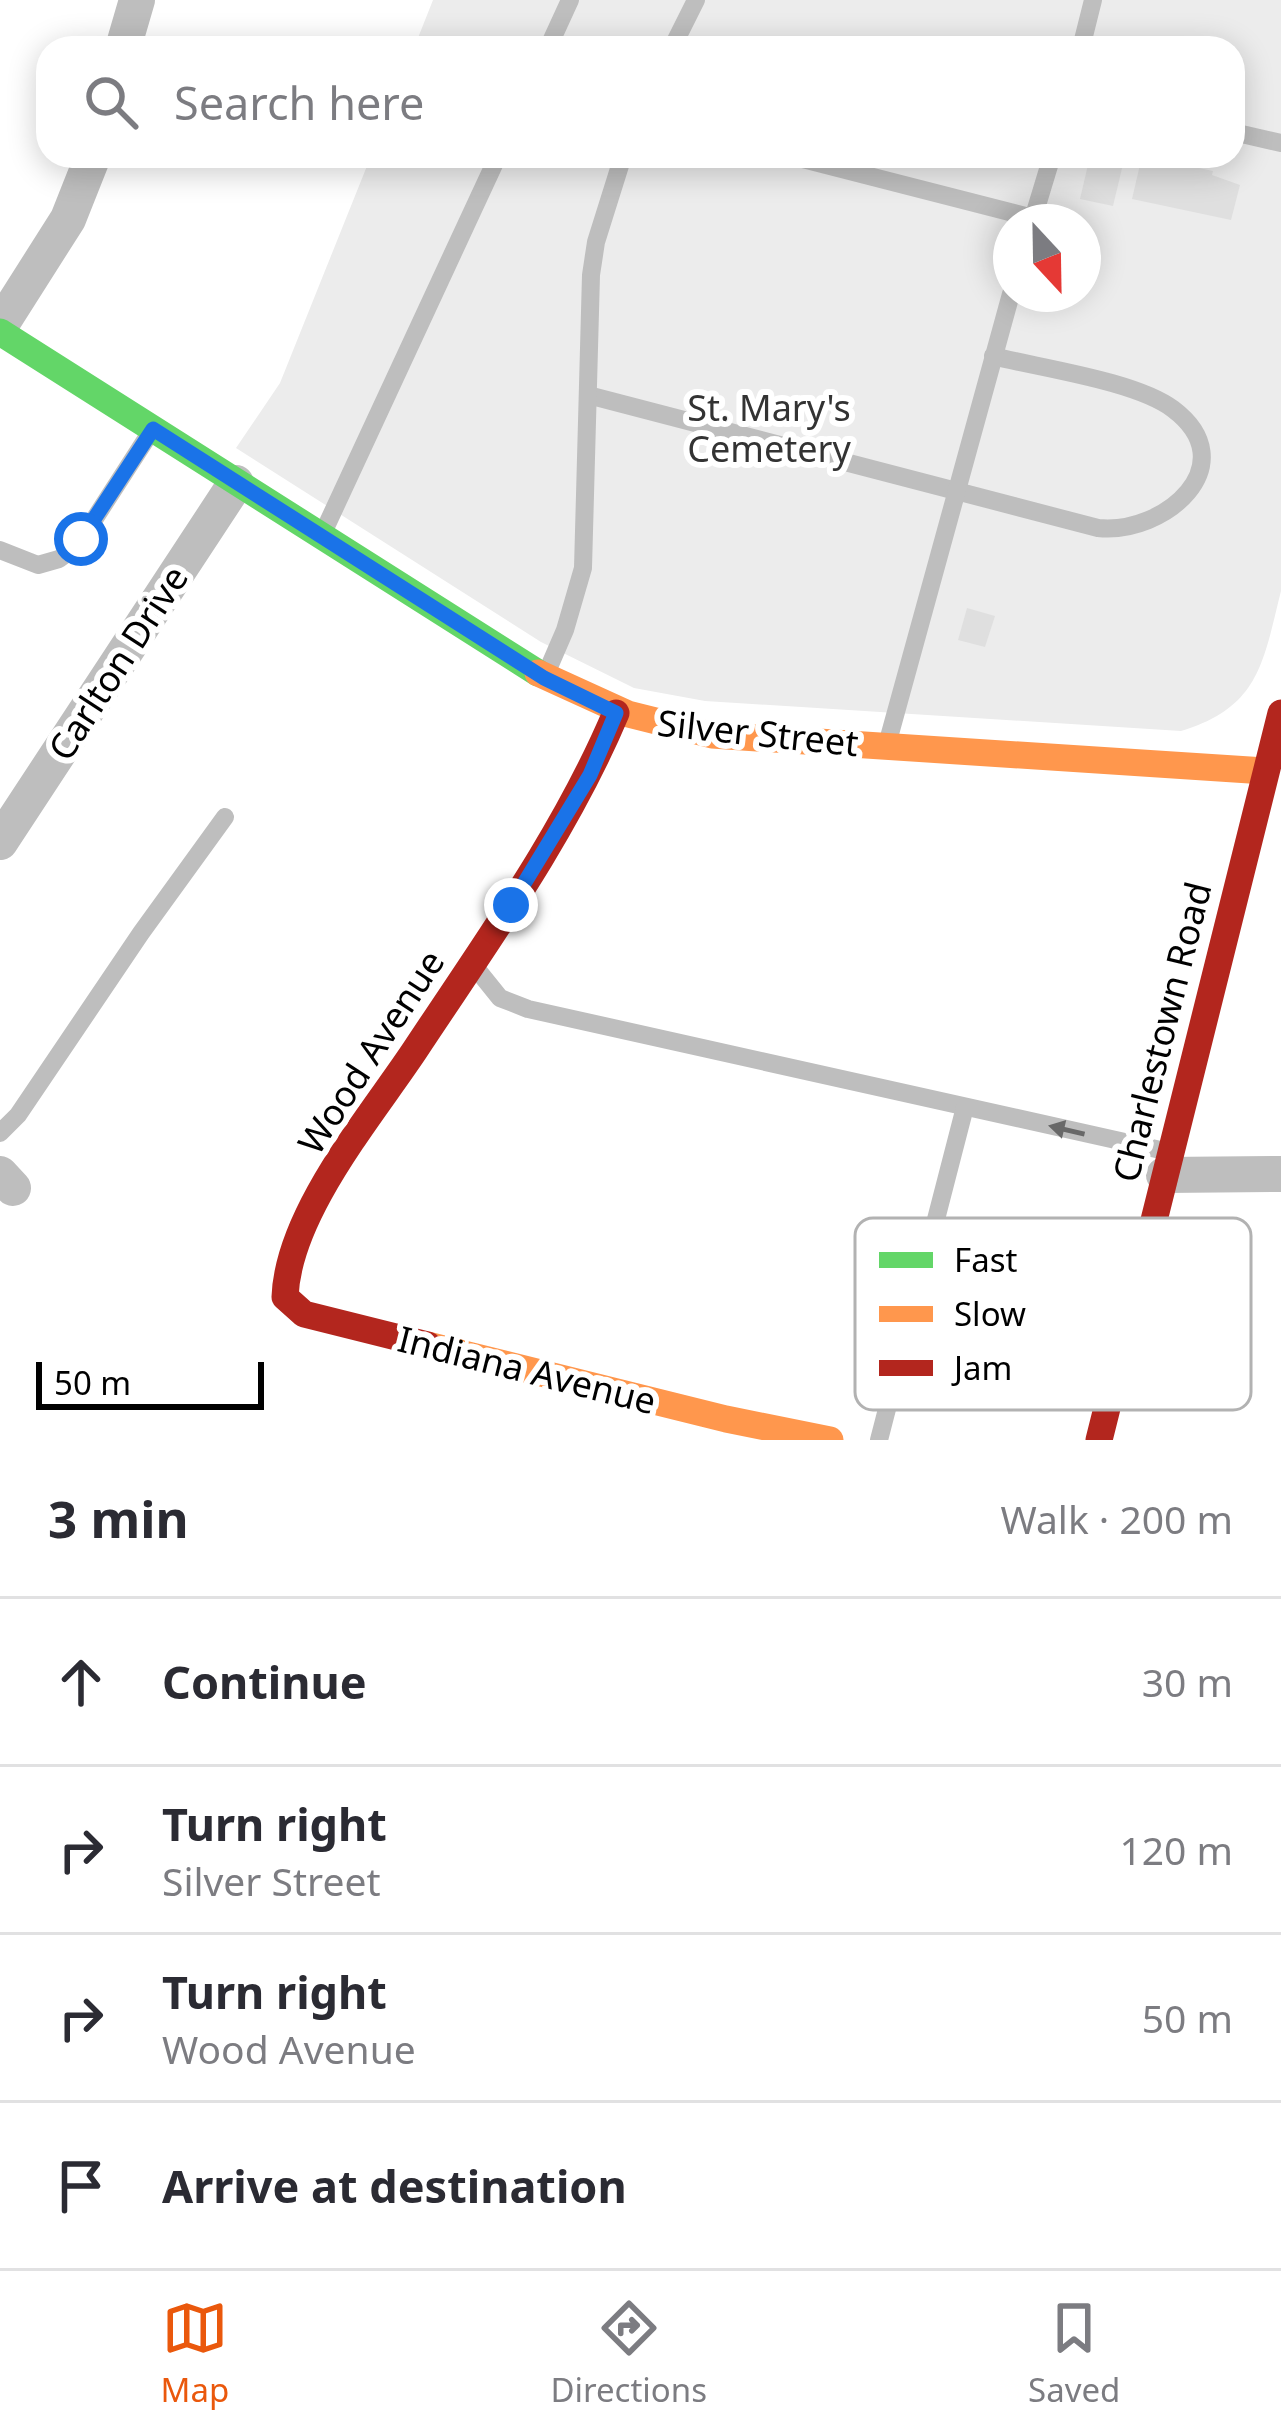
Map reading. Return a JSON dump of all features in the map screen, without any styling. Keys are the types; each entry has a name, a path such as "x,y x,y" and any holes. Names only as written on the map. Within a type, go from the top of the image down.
{"main road":[{"name":"Silver Street","path":"0,329 544,678 616,713 712,735 1265,771"},
{"name":"Charlestown Road","path":"1153,1218 1281,712"},
{"name":"Wood Avenue","path":"297,1310 285,1297 283,1285 295,1239 590,775 616,713"},
{"name":"Indiana Avenue","path":"297,1310 619,1393 830,1440"},
{"name":"Charlestown Road","path":"1099,1440 1106,1410"}],"street":[{"path":"126,36 136,0"},
{"path":"0,329 68,219 88,168"},
{"name":"Carlton Drive","path":"0,842 236,483"},
{"path":"1166,1164 1281,1174"}],"lane":[{"path":"554,36 570,0"},
{"path":"678,36 696,0"},
{"path":"1084,36 1093,0"},
{"path":"1245,135 1281,143"},
{"path":"321,537 492,168"},
{"path":"544,678 566,630 583,568 591,274 619,168"},
{"path":"836,168 993,209"},
{"path":"1038,204 1048,168"},
{"path":"887,746 1006,312"},
{"path":"588,395 1115,530 1183,502 1197,481 1201,460 1197,444 1168,405 1133,390 993,356"},
{"path":"0,550 38,565 71,552 153,429"},
{"path":"0,1133 18,1115 141,933 226,818"},
{"path":"472,963 500,998 529,1009 965,1107 1166,1164"},
{"path":"936,1218 965,1107"},
{"path":"879,1440 887,1410"}],"green space":[{"name":"St. Mary's Cemetery","path":"433,0 1281,0 1281,591 1254,679 1243,695 1207,721 1181,731 705,701 634,688 541,642 236,448 280,383 366,168 1245,168 1245,36 419,36"}],"building":[{"path":"1087,168 1122,168 1113,206 1080,199"},
{"path":"1139,168 1199,168 1240,185 1231,220 1132,199"},
{"path":"967,608 995,616 985,647 958,640"}],"traffic: fast":[{"path":"0,332 538,673"}],"traffic: slow":[{"path":"538,673 628,714 712,735 1265,771"},
{"path":"428,1345 830,1440"}],"traffic: jam":[{"path":"428,1345 304,1314 285,1297 290,1265 300,1233 334,1168 523,886 573,801 616,713"},
{"path":"1155,1218 1281,713"},
{"path":"1099,1440 1107,1410"}],"route":[{"path":"81,539 153,429 544,678 616,713 590,775 511,905"}]}
